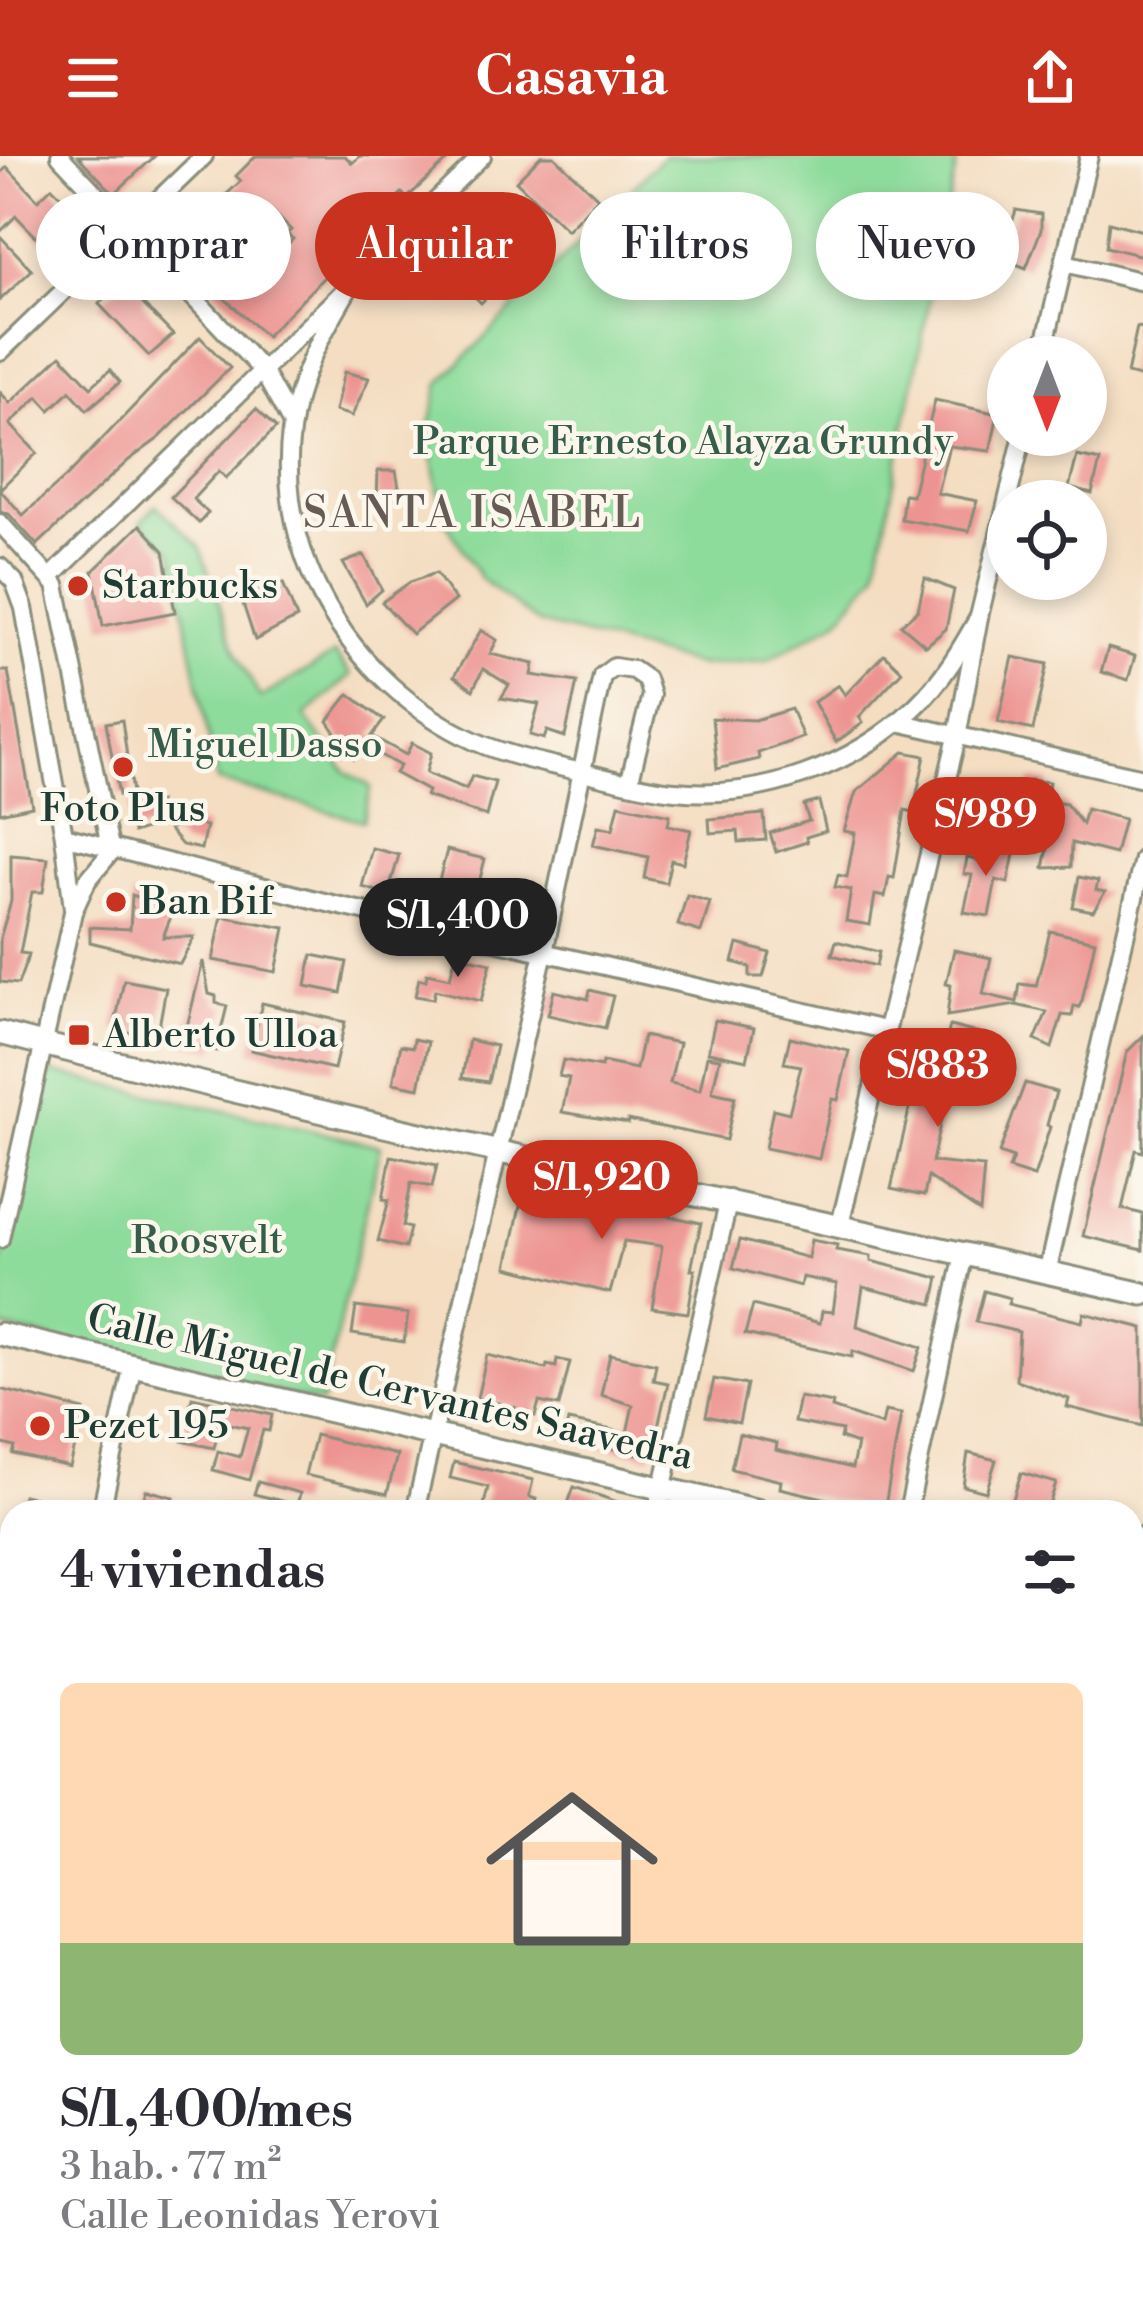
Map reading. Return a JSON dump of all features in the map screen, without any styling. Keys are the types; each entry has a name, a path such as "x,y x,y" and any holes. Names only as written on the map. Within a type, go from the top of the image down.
{"street":[{"path":"60,156 94,192"},
{"path":"166,192 203,156"},
{"path":"445,192 482,156"},
{"path":"1047,336 1089,156"},
{"path":"1065,263 1143,282"},
{"path":"0,352 54,300"},
{"path":"196,300 262,370 293,425"},
{"path":"52,575 334,300"},
{"path":"343,300 306,373 293,425 291,513 319,595 354,646 406,699 452,730 494,748 629,783 705,793 785,782 820,769 898,722 952,664 979,617"},
{"path":"840,1226 957,737 979,617 1018,456"},
{"path":"0,523 52,575 111,846 110,858 87,881 73,912 0,1239"},
{"path":"0,567 14,581 24,608 73,912"},
{"path":"418,1500 602,676 614,668 633,670 646,679 651,695 629,783"},
{"path":"898,722 1143,778"},
{"path":"64,836 332,904 885,1030"},
{"path":"1047,1273 1143,859"},
{"path":"0,1033 499,1152 729,1199 1143,1294"},
{"path":"660,1500 729,1199"},
{"path":"911,1500 964,1254"},
{"name":"Calle Miguel de Cervantes Saavedra","path":"0,1334 714,1500"},
{"path":"104,1500 133,1364"}],"green space":[{"name":"Parque Ernesto Alayza Grundy","path":"664,156 958,156 951,192 816,192 816,300 930,300 876,573 838,620 766,661 701,666 538,623 481,579 443,517 428,433 440,383 522,300 556,300 556,265 580,241 580,300 792,300 792,192 628,192"},
{"name":"Miguel Dasso","path":"156,505 200,547 235,650 260,698 335,654 351,675 305,716 345,771 371,787 363,821 217,781 173,552 141,522"},
{"name":"Roosvelt","path":"46,1071 381,1146 321,1403 0,1327 0,1267"}],"building":[{"path":"78,156 155,156 116,192"},
{"path":"256,156 345,156 352,163 360,156 452,156 413,192 315,192 315,286 266,336 226,300 291,300 291,192 229,192 241,181 236,176"},
{"path":"541,156 554,156 592,192 580,192 580,217 567,230 556,219 556,192 527,192 516,181"},
{"path":"7,167 36,198 36,237 16,216 0,232 0,174"},
{"path":"1019,210 1041,214 1041,230 1026,268 1019,265"},
{"path":"1109,222 1143,231 1143,256 1106,247"},
{"path":"0,236 32,270 0,300"},
{"path":"143,300 173,335 149,356 99,304"},
{"path":"1137,327 1143,328 1143,378 1127,374"},
{"path":"200,337 230,368 159,438 37,545 9,514 0,511 0,490 23,515 68,475"},
{"path":"61,355 91,387 110,370 120,382 87,410 70,391 50,410 38,397 10,424 37,453 0,489 0,392 10,403"},
{"path":"344,372 369,378 352,416 335,411"},
{"path":"935,400 987,412 987,451 949,446 937,493 977,501 969,531 901,519 904,494 912,495"},
{"path":"256,409 276,428 226,478 219,471 193,499 208,513 199,523 171,497"},
{"path":"1077,456 1100,461 1095,480 1071,480"},
{"path":"378,471 396,471 401,499 377,499"},
{"path":"140,525 164,551 175,612 103,626 93,571"},
{"path":"364,555 382,590 366,604 343,563"},
{"path":"436,573 455,600 412,634 382,602 410,582"},
{"path":"925,578 954,590 946,629 926,646 901,625 918,610"},
{"path":"283,583 297,618 255,640 241,598"},
{"path":"481,630 497,640 490,654 534,664 532,675 577,682 565,737 547,731 544,739 530,735 539,704 501,698 509,685 483,669 473,690 454,676"},
{"path":"1108,648 1135,656 1128,680 1101,672"},
{"path":"884,654 902,671 859,717 863,723 836,742 814,702 838,685 845,695"},
{"path":"1013,657 1048,664 1033,730 998,722"},
{"path":"0,671 8,671 32,806 0,813"},
{"path":"349,694 384,720 372,736 406,755 412,743 431,753 426,773 466,789 472,776 495,782 486,816 426,796 428,791 395,773 400,766 364,746 354,759 328,721"},
{"path":"791,709 803,737 758,753 759,759 717,769 712,718 755,720"},
{"path":"122,720 132,793 119,795 106,723"},
{"path":"904,752 925,756 913,812 905,810 894,878 889,877 885,897 875,895 870,925 846,921 851,890 835,887 838,875 847,877 855,833 844,831 856,792"},
{"path":"1031,780 1049,782 1046,801 1066,804 1082,824 1086,809 1124,819 1115,854 1072,843 1071,867 1044,868 1051,833 994,823 999,802 1017,807 1019,796 1028,798"},
{"path":"819,801 826,831 776,852 770,833 809,821 804,805"},
{"path":"159,802 158,825 133,833 129,806"},
{"path":"619,804 670,815 668,825 691,830 683,863 671,860 666,883 644,878 648,857 593,845 598,826 613,829"},
{"path":"764,814 766,840 739,842 738,831 710,833 709,819"},
{"path":"206,826 201,849 182,845 168,829"},
{"path":"980,847 1014,854 1008,883 996,880 989,916 964,912 972,875 964,874 967,858 982,861"},
{"path":"372,848 399,855 388,894 362,887"},
{"path":"447,850 485,859 473,906 435,896"},
{"path":"11,855 48,858 43,892 32,892 20,953 29,954 18,984 0,982 0,938 11,901"},
{"path":"1079,877 1098,881 1096,890 1105,892 1093,911 1073,907"},
{"path":"132,895 173,911 163,937 194,937 180,964 90,942 90,927 130,929"},
{"path":"687,895 710,902 701,932 678,925"},
{"path":"222,916 285,928 276,972 213,960"},
{"path":"1050,931 1095,941 1082,1001 1074,1006 1072,1016 1062,1015 1052,1048 1035,1040 1047,1012 1016,1005 947,1016 951,985 946,984 954,950 991,958 983,994 1017,1002 1020,984 1036,986"},
{"path":"836,941 879,952 876,966 832,955"},
{"path":"738,944 770,953 763,977 750,977 750,967 733,962"},
{"path":"312,955 347,962 341,993 306,986"},
{"path":"456,955 491,963 481,1001 435,990 433,999 415,996 419,979 426,980 427,973 450,978"},
{"path":"203,961 209,994 216,996 216,1003 227,1006 216,1051 183,1043"},
{"path":"124,980 166,988 157,1038 114,1029"},
{"path":"590,990 613,996 605,1028 548,1015 554,991 588,999"},
{"path":"262,1003 345,1022 334,1069 251,1050"},
{"path":"715,1020 754,1028 747,1060 708,1052"},
{"path":"950,1026 981,1034 971,1060 964,1059 959,1088 948,1086 932,1162 984,1167 980,1212 928,1177 924,1196 891,1189 913,1093 929,1096 935,1061 941,1061"},
{"path":"643,1036 679,1043 670,1083 700,1090 707,1056 720,1058 712,1092 735,1097 726,1140 562,1112 569,1078 559,1076 563,1060 636,1069"},
{"path":"1143,1036 1143,1152 1136,1150 1122,1209 1143,1214 1143,1250 1083,1236 1127,1052"},
{"path":"790,1037 849,1051 819,1159 765,1148 773,1109 789,1113 801,1066 784,1063"},
{"path":"414,1039 428,1042 419,1088 393,1083 401,1045 413,1047"},
{"path":"469,1040 496,1046 488,1082 462,1078"},
{"path":"1025,1083 1056,1092 1034,1177 1009,1169 1013,1158 999,1153"},
{"path":"391,1156 437,1165 432,1187 411,1183 403,1226 410,1228 405,1248 378,1241 389,1200 383,1199"},
{"path":"525,1183 597,1200 665,1205 664,1215 701,1223 688,1313 652,1308 662,1246 624,1241 610,1293 507,1267"},
{"path":"740,1240 808,1258 811,1240 939,1278 933,1304 863,1287 857,1326 922,1347 914,1371 853,1351 852,1357 745,1334 753,1305 820,1323 822,1311 833,1312 837,1284 802,1277 800,1286 733,1268"},
{"path":"984,1291 1010,1298 1008,1304 1082,1322 1084,1313 1143,1328 1143,1426 1067,1407 1069,1399 1016,1380 1019,1332 976,1322"},
{"path":"356,1307 408,1314 404,1342 352,1334"},
{"path":"610,1354 656,1364 653,1380 668,1383 651,1457 564,1438 568,1421 627,1433 633,1405 601,1395"},
{"path":"487,1355 546,1369 547,1365 556,1367 557,1359 570,1362 559,1406 539,1402 535,1416 527,1414 525,1423 512,1420 515,1407 477,1398"},
{"path":"714,1379 747,1385 739,1423 706,1416"},
{"name":"Pezet 195","path":"0,1389 84,1410 70,1467 13,1454 15,1447 0,1443"},
{"path":"192,1397 272,1415 249,1480 213,1470 218,1451 240,1457 248,1428 220,1422 214,1448 182,1441"},
{"path":"799,1397 833,1403 832,1408 882,1425 885,1411 901,1414 886,1500 832,1500 780,1488 781,1481 731,1469 739,1434 777,1443 776,1450 852,1468 857,1444 840,1438 842,1431 794,1422"},
{"path":"315,1435 397,1455 387,1494 305,1475"},
{"path":"968,1453 996,1460 986,1492 963,1486"},
{"path":"454,1462 533,1480 529,1497 536,1500 485,1500 488,1487 450,1478"},
{"path":"1021,1473 1056,1483 1051,1500 1013,1500"},
{"path":"258,1482 300,1493 298,1500 254,1494"},
{"path":"574,1487 612,1500 569,1500"},
{"path":"146,1490 174,1497 173,1500 143,1500"}],"place":[{"name":"Starbucks","path":"78,586"},
{"name":"Foto Plus","path":"123,767"},
{"name":"Ban Bif","path":"116,902"},
{"name":"Alberto Ulloa","path":"79,1035"},
{"name":"Pezet 195","path":"40,1426"}],"district":[{"name":"SANTA ISABEL","path":"473,514"}]}
